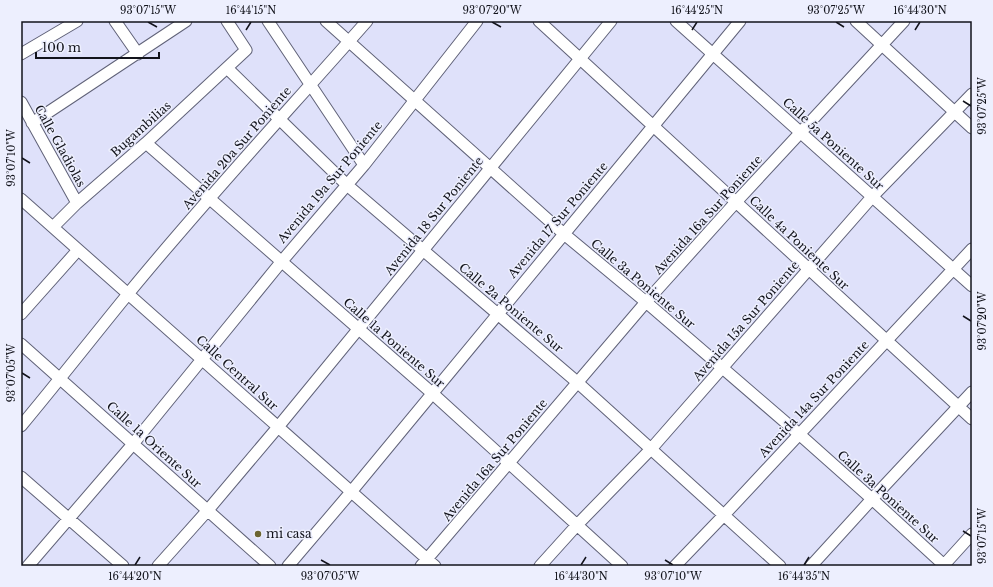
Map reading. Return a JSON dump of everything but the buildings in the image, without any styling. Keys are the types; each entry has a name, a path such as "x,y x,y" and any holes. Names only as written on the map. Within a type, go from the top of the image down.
{"street":[{"path":"21,54 77,21"},
{"path":"116,21 138,54"},
{"path":"32,123 186,21"},
{"name":"Bugambilias","path":"52,227 77,203 146,143 246,50 227,21"},
{"path":"268,21 364,165"},
{"name":"Calle 3a Poniente Sur","path":"326,21 564,234 646,302 872,498 944,566"},
{"name":"Avenida 20a Sur Poniente","path":"21,426 128,294 210,198 367,21"},
{"name":"Avenida 19a Sur Poniente","path":"28,566 133,444 282,261 364,165 477,21"},
{"name":"Calle 4a Poniente Sur","path":"539,21 972,419"},
{"name":"Avenida 18 Sur Poniente","path":"158,566 208,510 278,427 611,21"},
{"name":"Calle 5a Poniente Sur","path":"676,21 972,286"},
{"name":"Avenida 17 Sur Poniente","path":"288,566 351,492 740,21"},
{"path":"856,21 972,128"},
{"name":"Avenida 16a Sur Poniente","path":"427,564 577,382 646,302 736,202 904,21"},
{"name":"Calle 2a Poniente Sur","path":"226,68 346,185 422,251 498,313 577,382 780,566"},
{"name":"Avenida 15a Sur Poniente","path":"540,566 577,525 651,449 808,268 872,197 972,94"},
{"name":"Calle Gladiolas","path":"21,102 77,203"},
{"name":"Calle 1a Poniente Sur","path":"146,143 432,393 622,566"},
{"name":"Calle Central Sur","path":"21,199 351,492 427,564"},
{"name":"Avenida 14a Sur Poniente","path":"675,566 972,249"},
{"path":"21,314 78,250"},
{"name":"Calle 1a Oriente Sur","path":"21,344 270,566"},
{"path":"811,566 872,498 972,392"},
{"path":"21,477 123,566"},
{"path":"944,566 972,534"}],"place":[{"name":"mi casa","path":"258,534"}]}
